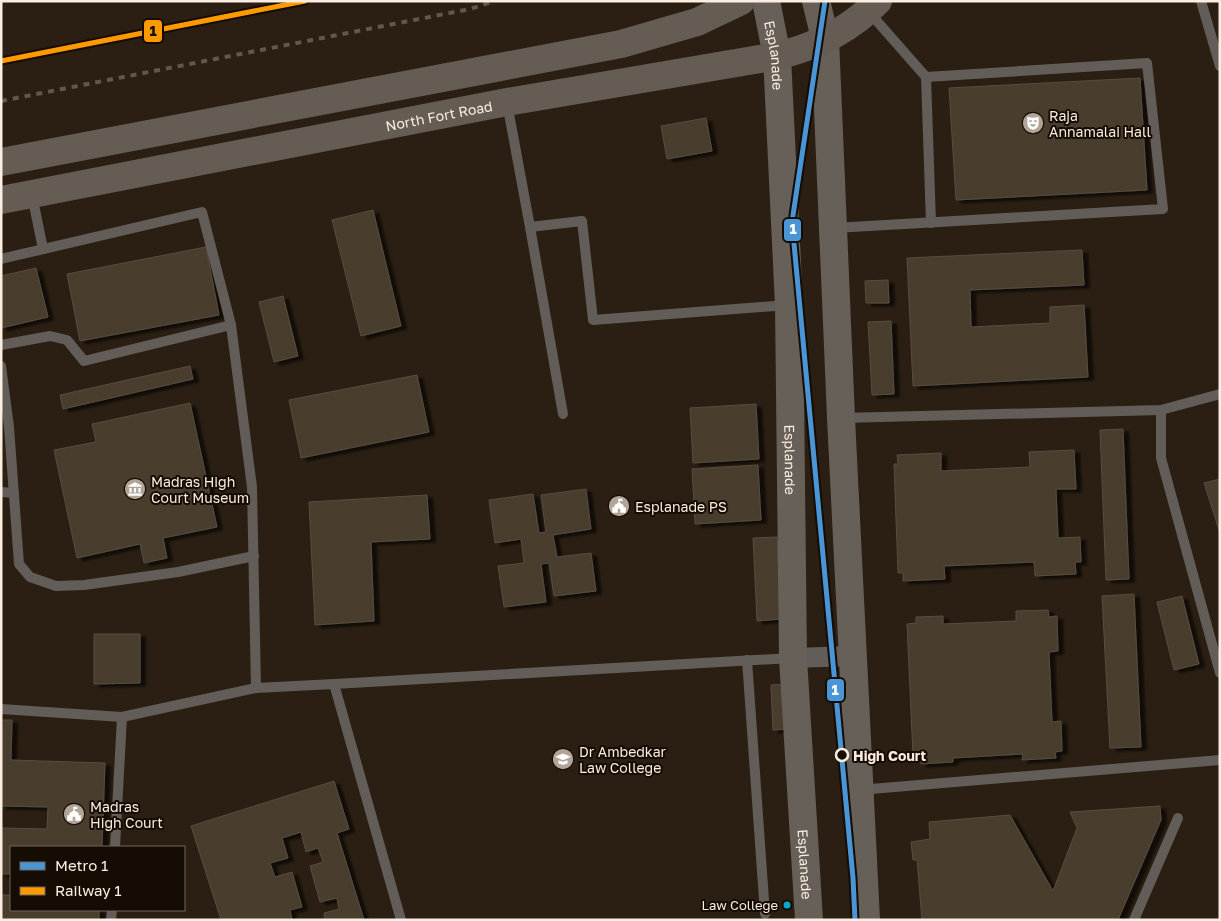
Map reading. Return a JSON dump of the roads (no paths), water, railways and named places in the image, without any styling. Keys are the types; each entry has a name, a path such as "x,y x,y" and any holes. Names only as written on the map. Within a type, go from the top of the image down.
{"main road":[{"path":"1,162 621,44 697,22 740,1"},
{"name":"Esplanade","path":"766,1 777,56 789,305 793,658 808,920"},
{"path":"816,1 825,38 841,418 866,920"},
{"name":"North Fort Road","path":"1,200 507,102 777,56 837,33 873,6"}],"street":[{"path":"793,658 853,656"}],"lane":[{"path":"1201,1 1220,66"},
{"path":"873,6 926,77 931,222"},
{"path":"833,228 1163,208 1148,63 926,77"},
{"path":"507,102 563,414"},
{"path":"32,194 43,249"},
{"path":"1,259 202,212 231,325 252,487 256,688"},
{"path":"530,226 582,221 593,320 789,305"},
{"path":"1,345 50,336 67,340 84,361 231,325"},
{"path":"1,366 10,427 19,564 30,577 56,586 84,585 178,572 254,556"},
{"path":"841,418 1161,410 1220,394"},
{"path":"1161,410 1161,458 1220,673"},
{"path":"1,492 14,493"},
{"path":"1,709 122,717 256,688 793,658"},
{"path":"748,660 765,914"},
{"path":"334,684 401,920"},
{"path":"115,846 122,717"},
{"path":"860,790 1220,760"},
{"path":"1134,920 1178,818"}],"railway":[{"path":"1,101 470,9 495,1"}],"metro line":[{"name":"1","path":"825,1 792,222 853,878 855,920"}],"rail line":[{"name":"1","path":"1,61 305,1"}],"place":[{"name":"Raja Annamalai Hall","path":"1033,123"},
{"name":"Madras High Court Museum","path":"135,489"},
{"name":"Esplanade PS","path":"619,506"},
{"name":"High Court","path":"842,755"},
{"name":"Dr Ambedkar Law College","path":"563,759"},
{"name":"Madras High Court","path":"74,814"},
{"name":"Law College","path":"787,905"}]}
